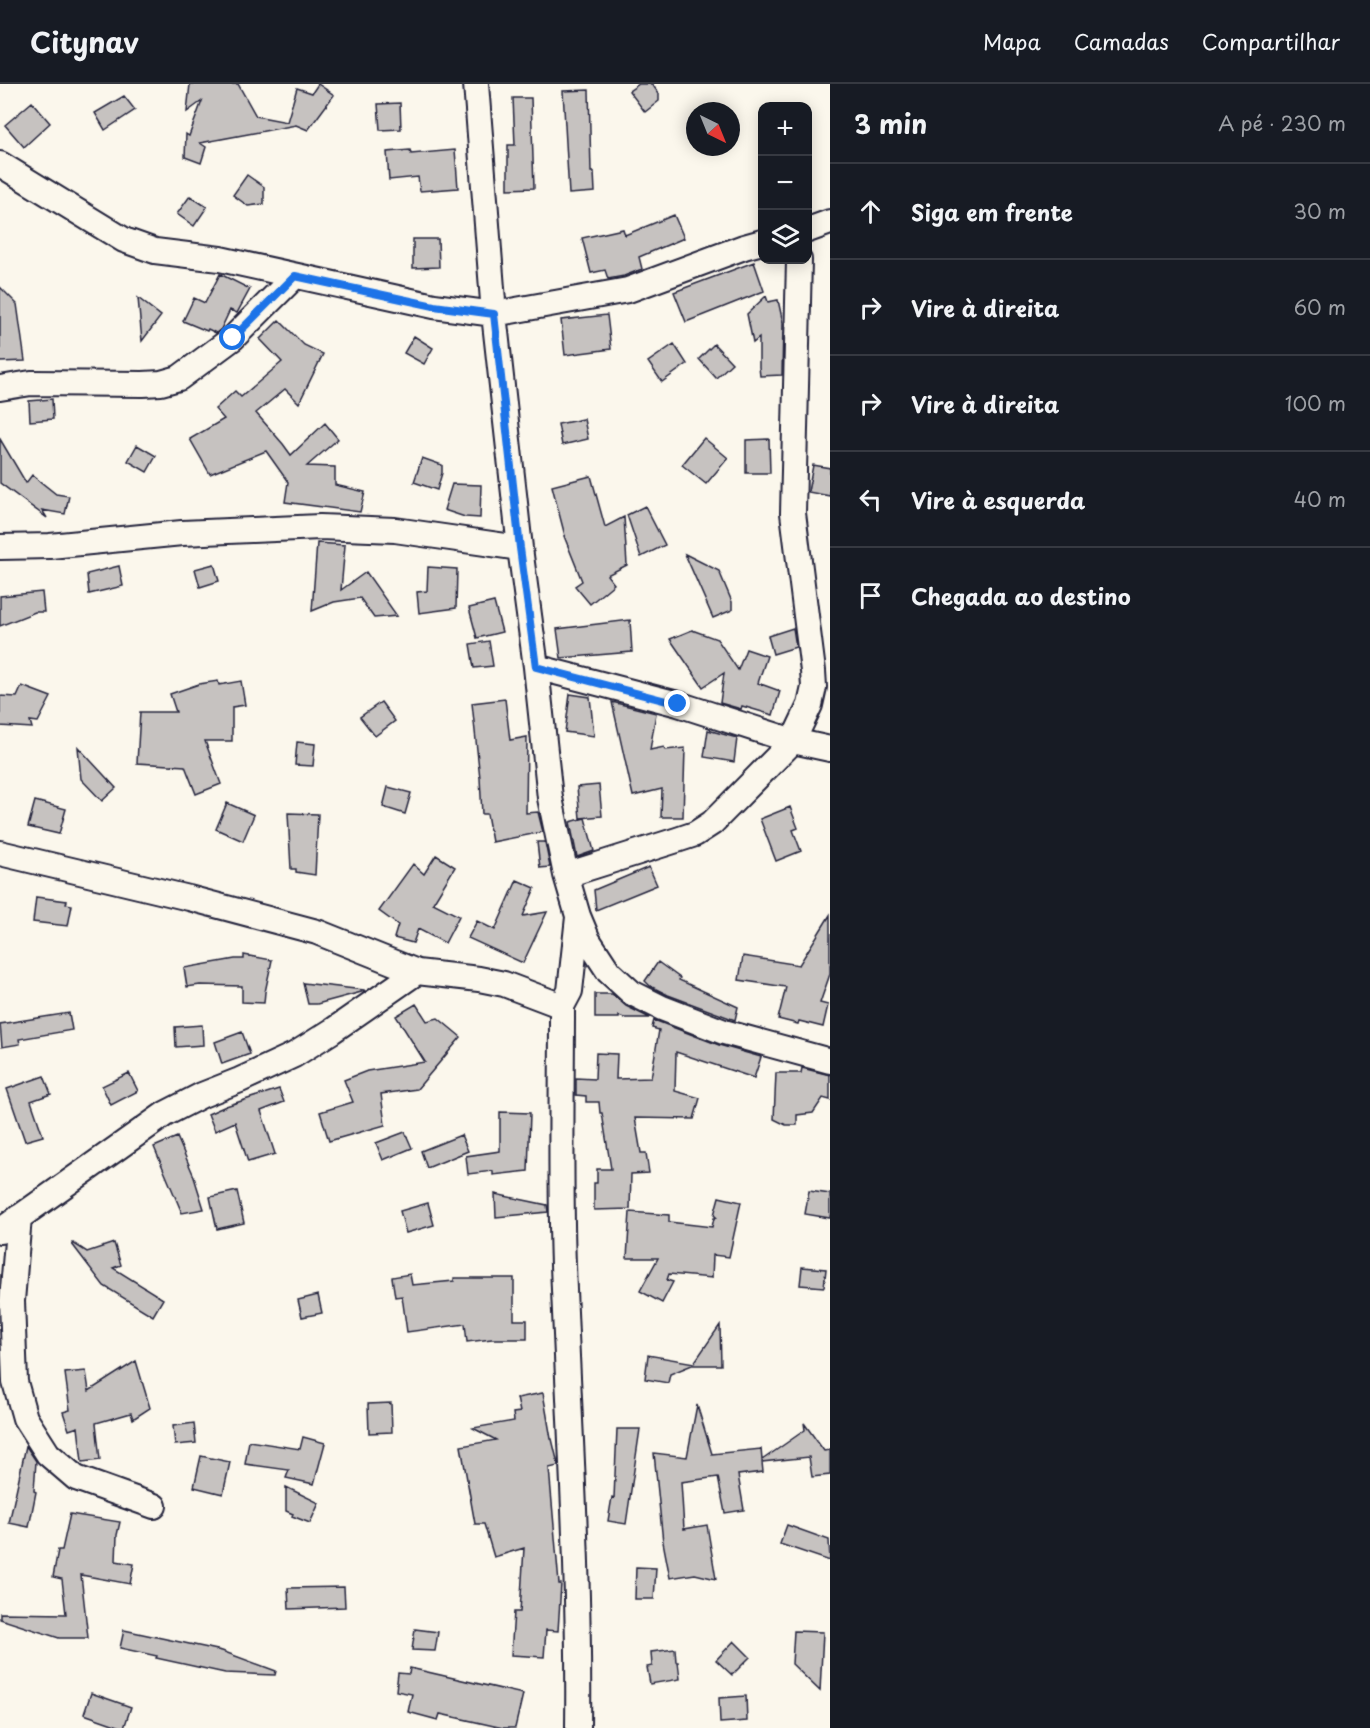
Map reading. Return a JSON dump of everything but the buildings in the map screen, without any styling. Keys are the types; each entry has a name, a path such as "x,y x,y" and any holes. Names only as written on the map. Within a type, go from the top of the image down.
{"street":[{"path":"476,84 494,314 550,798 566,875 578,916 588,940 609,972 632,993 662,1008 724,1032 830,1061"},
{"path":"0,165 124,240 155,251 220,259 434,306 494,314 628,290 758,243"},
{"path":"812,228 830,222"},
{"path":"566,875 695,834 712,822 793,741 810,705 814,687 793,513 799,264"},
{"path":"0,387 31,383 143,384 161,383 179,378 233,338 295,276"},
{"path":"0,547 50,546 182,533 320,527 395,530 520,548"},
{"path":"536,667 678,704 793,741 830,749"},
{"path":"0,853 189,898 317,932 417,972 479,979 566,998 609,972"},
{"path":"578,916 566,998 563,1263 573,1470 578,1728"},
{"path":"154,1506 76,1478 48,1454 25,1418 8,1383 12,1301 10,1224 165,1114 202,1095 294,1055 417,972"}],"route":[{"path":"233,338 295,276 434,306 494,314 520,548 536,667 678,704"}]}
